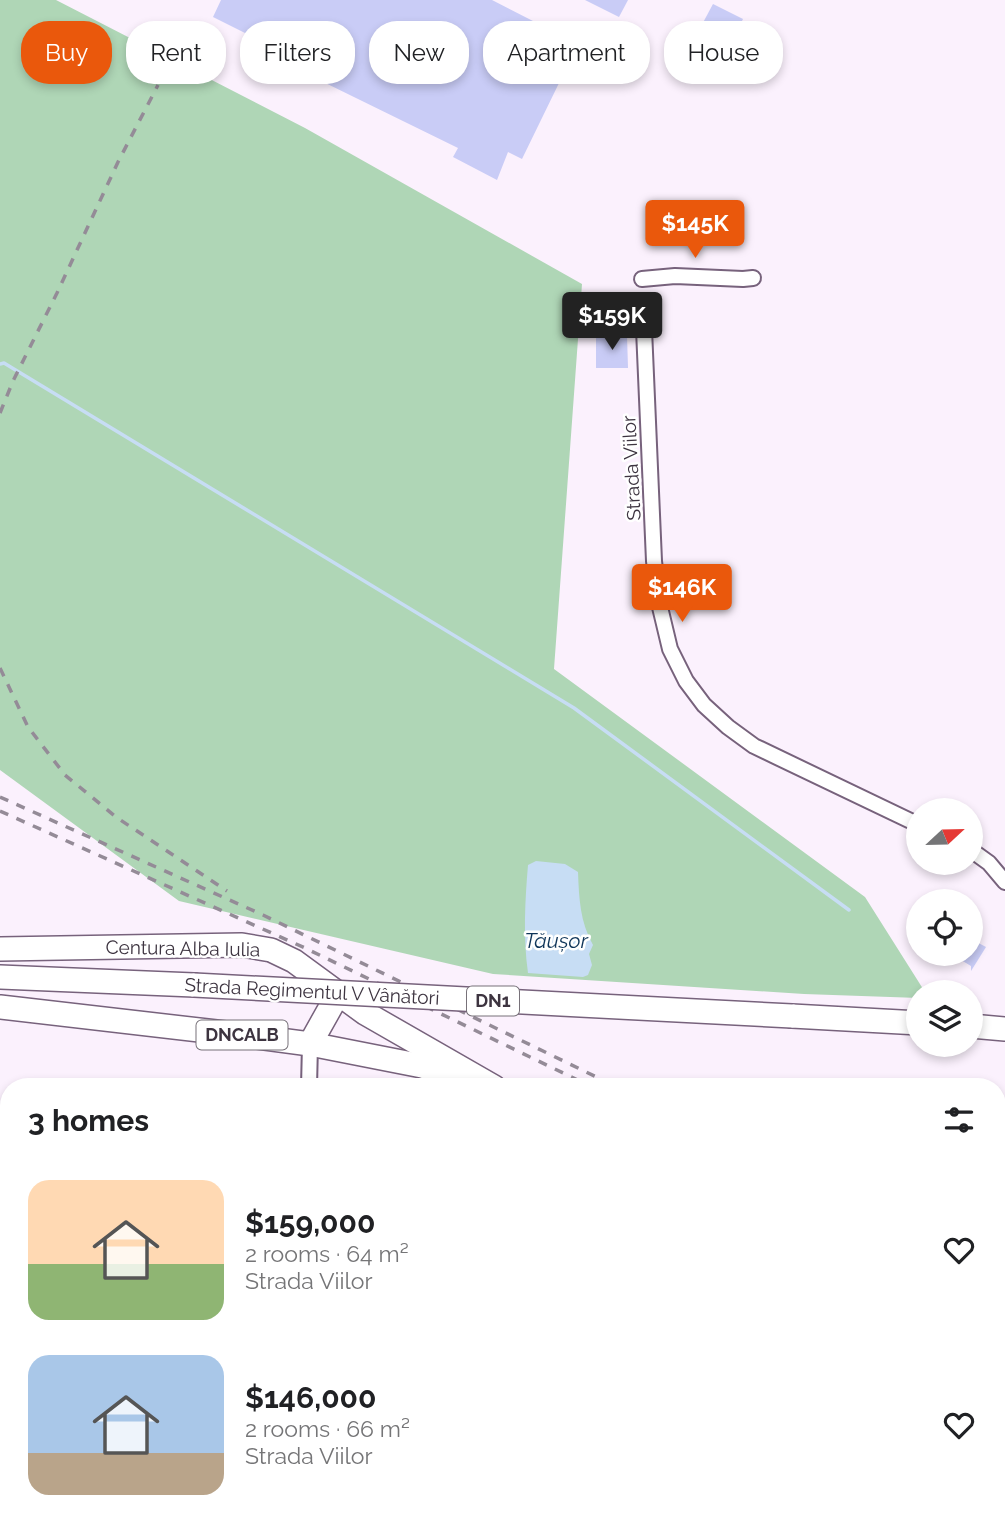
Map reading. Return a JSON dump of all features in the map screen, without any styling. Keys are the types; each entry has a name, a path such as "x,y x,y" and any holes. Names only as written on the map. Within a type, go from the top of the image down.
{"main road":[{"name":"Centura Alba Iulia","path":"0,949 242,945 271,950 295,961 365,1013 478,1078"},
{"name":"Strada Regimentul V Vânători","path":"0,978 194,985 906,1022"},
{"path":"310,1044 338,994"},
{"name":"DNCALB","path":"0,1007 310,1044 422,1066 455,1078"},
{"path":"983,1027 1005,1028"}],"street":[{"path":"642,279 675,276 753,278"},
{"name":"Strada Viilor","path":"643,306 659,603 670,649 686,681 704,705 754,746 906,819"},
{"path":"984,859 1005,882"},
{"path":"309,1078 310,1044"}],"green space":[{"path":"0,0 56,0 97,21 21,21 21,84 112,84 112,29 126,36 126,84 219,84 305,128 582,284 554,669 865,897 906,966 917,980 906,980 906,998 804,994 493,974 179,901 0,770"}],"water":[{"name":"Tăușor","path":"536,861 565,864 578,872 583,919 593,945 589,954 592,965 588,975 583,977 528,973 525,932 527,878 528,865"}],"building":[{"path":"221,0 492,0 533,21 483,21 483,84 559,84 522,159 508,152 497,180 453,157 458,148 327,84 355,84 355,21 240,21 240,30 226,21 213,17"},
{"path":"585,0 628,0 619,17"},
{"path":"713,4 743,19 742,21 704,21"},
{"path":"596,335 627,336 628,368 596,368"}],"waterway":[{"path":"0,364 4,363 574,708 849,910"}],"railway":[{"path":"0,413 118,162 158,85"},
{"path":"0,668 28,727 65,775 116,817 227,891"},
{"path":"0,797 263,915 598,1078"},
{"path":"0,811 305,948 573,1078"}]}
